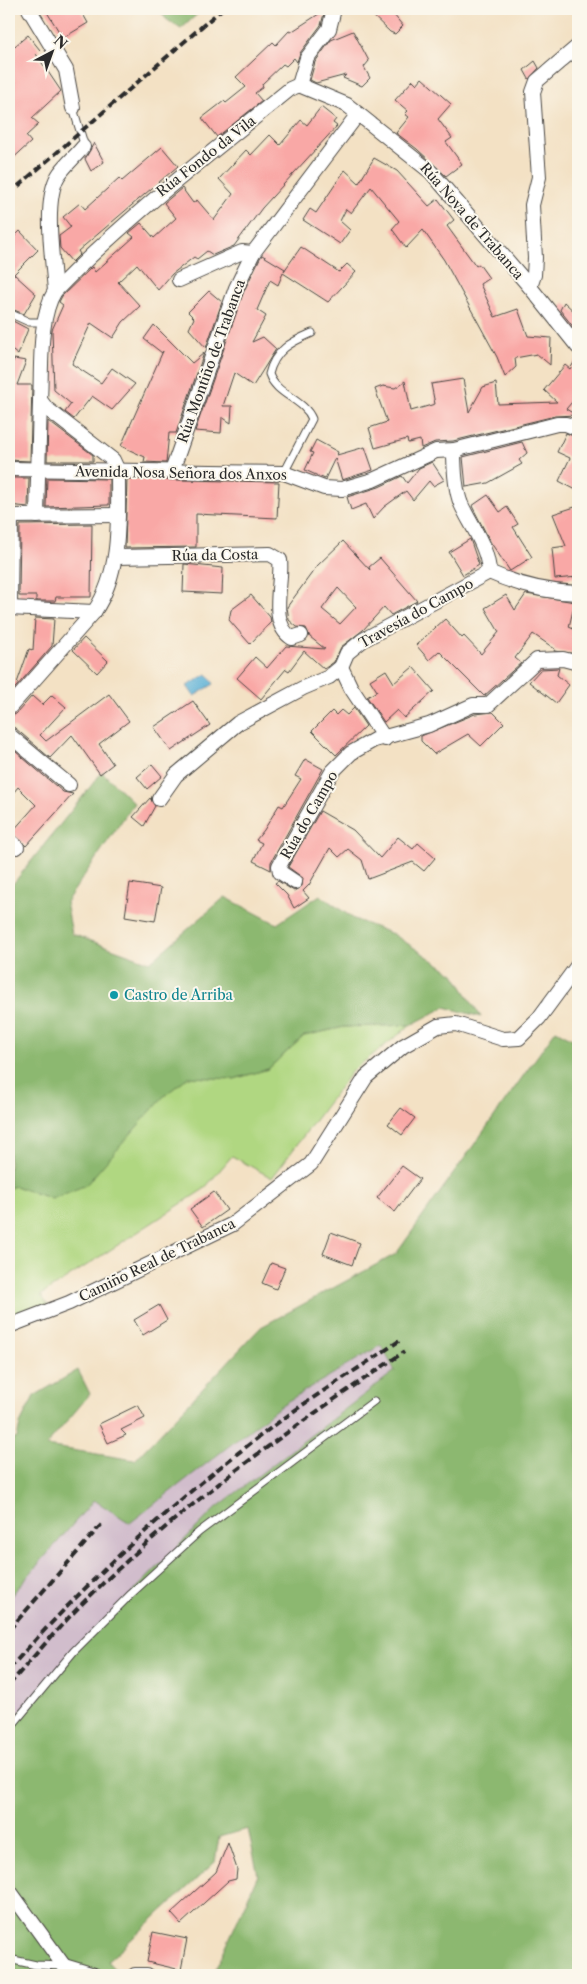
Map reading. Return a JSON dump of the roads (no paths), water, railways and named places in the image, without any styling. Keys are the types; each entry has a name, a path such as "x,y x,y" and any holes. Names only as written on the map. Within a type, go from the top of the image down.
{"street":[{"path":"29,9 66,70 73,108"},
{"path":"298,85 307,58 329,29 334,9"},
{"path":"530,287 534,275 535,258 532,205 539,176 533,92 537,81 578,46"},
{"name":"Rúa Nova de Trabanca","path":"298,85 346,105 431,172 530,287 578,347"},
{"name":"Rúa Fondo da Vila","path":"37,516 40,400 45,322 49,304 55,291 101,244 153,199 290,89 298,85"},
{"name":"Rúa Montiño de Trabanca","path":"172,470 236,288 253,253 358,114"},
{"name":"Rúa Fondo da Vila","path":"55,291 50,246 52,191 57,177 83,147"},
{"name":"Rúa Montiño de Trabanca","path":"179,280 242,252 253,253"},
{"path":"9,708 94,612 104,598 116,557 118,471 109,456 52,414 40,400"},
{"name":"Avenida Nosa Señora dos Anxos","path":"9,469 284,473 324,488 342,489 373,480 436,451 454,450 557,424 566,424 578,429"},
{"name":"Travesía do Campo","path":"454,450 460,502 488,559 489,572"},
{"path":"94,612 10,608 10,516 118,515"},
{"name":"Rúa da Costa","path":"116,557 270,554 280,560 278,612 281,626 286,635 292,638 301,635"},
{"name":"Travesía do Campo","path":"489,572 517,584 552,592 578,593"},
{"name":"Travesía do Campo","path":"160,799 176,775 238,723 329,677 341,667 347,653 363,640 489,572"},
{"name":"Rúa do Campo","path":"295,882 280,872 279,866 332,772 351,753 374,740 429,725 473,705 488,705 537,660 563,659 578,663"},
{"path":"341,667 351,688 385,738"},
{"path":"9,735 69,785"},
{"name":"Camiño Real de Trabanca","path":"9,1326 69,1303 233,1224 311,1164 325,1145 366,1077 403,1046 438,1026 456,1024 504,1039 519,1038 539,1018 578,965"},
{"path":"9,1890 61,1971 94,1975"},
{"path":"136,1975 147,1975"}],"lane":[{"path":"73,108 84,144 83,147"},
{"path":"9,313 29,322 45,322"},
{"path":"284,473 312,419 309,412 277,386 270,374 272,365 286,345 312,333"},
{"path":"9,1728 74,1651 131,1594 199,1532 374,1401"},
{"path":"9,1959 61,1971"}],"water":[{"path":"207,674 214,684 194,696 187,686"}],"railway":[{"path":"9,194 222,9"},
{"path":"9,1669 76,1597 111,1563 222,1465 301,1406 399,1341"},
{"path":"9,1685 82,1604 166,1527 282,1436 404,1352"},
{"path":"9,1630 102,1524"}],"place":[{"name":"Castro de Arriba","path":"114,995"}]}
